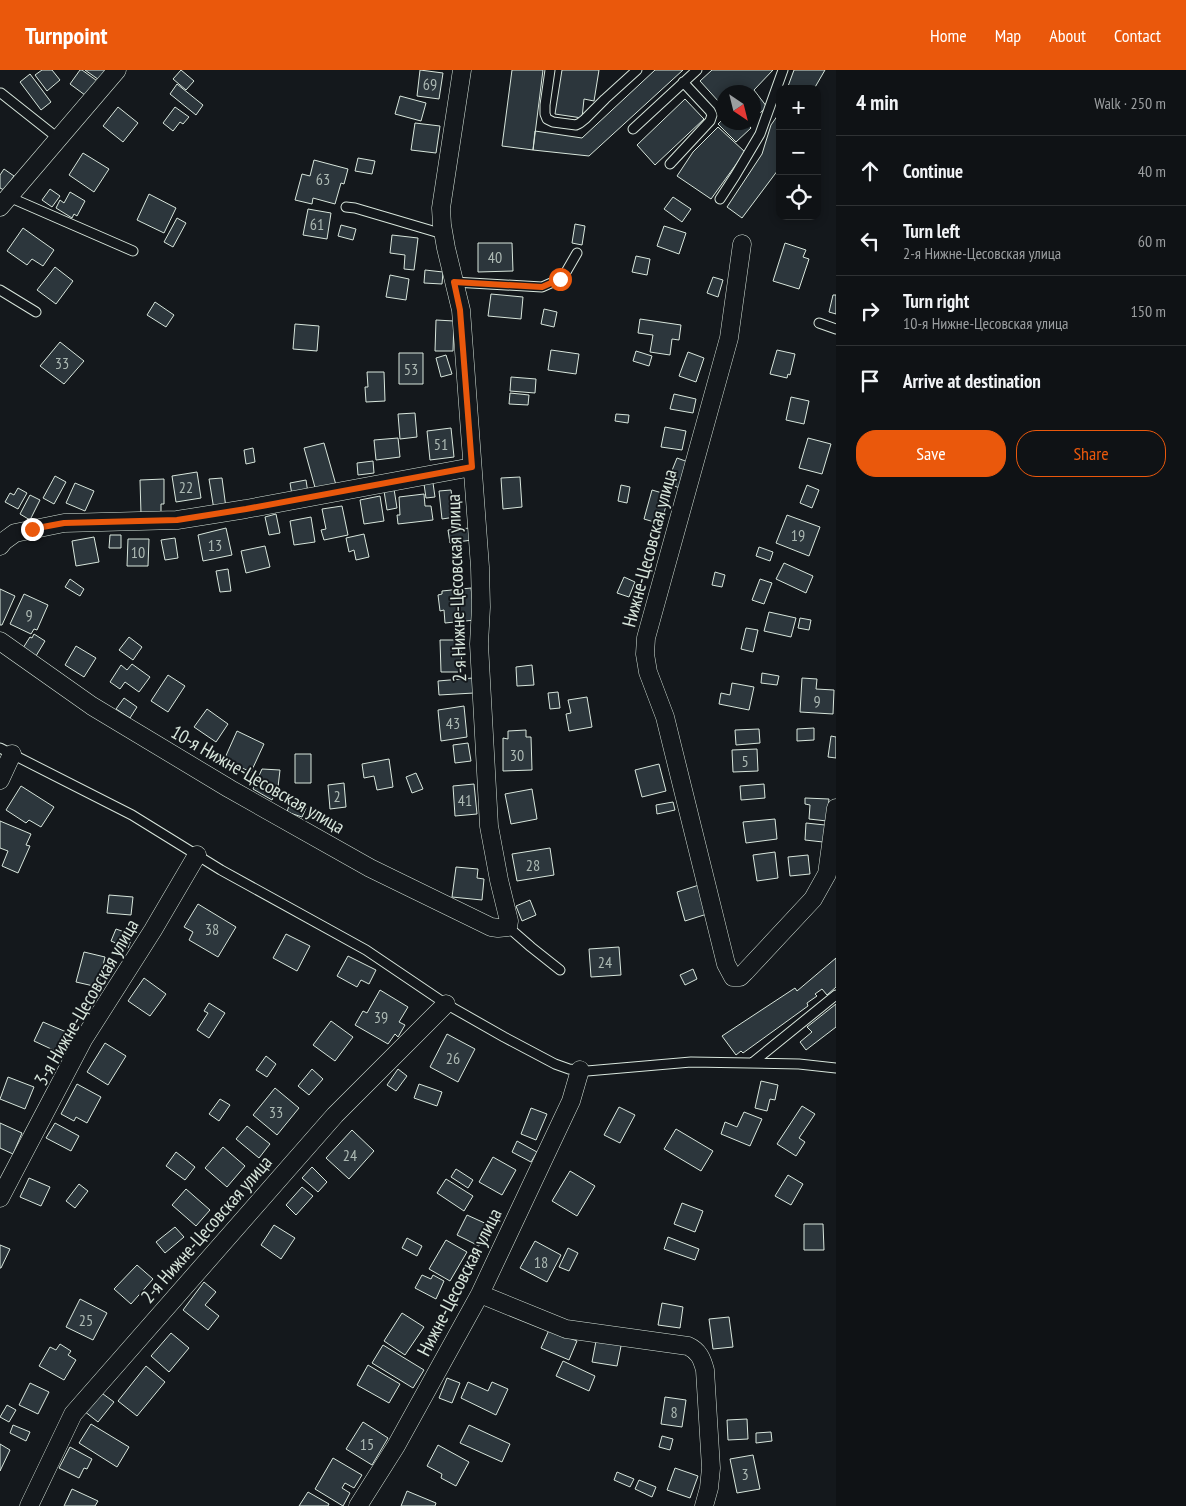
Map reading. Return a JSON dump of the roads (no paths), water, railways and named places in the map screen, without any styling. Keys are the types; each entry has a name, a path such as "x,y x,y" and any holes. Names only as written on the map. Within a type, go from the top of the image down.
{"street":[{"path":"5,202 117,70"},
{"name":"2-я Нижне-Цесовская улица","path":"462,70 441,208 444,234 460,310 480,567 481,607 479,644 489,826 509,921 508,927"},
{"name":"Нижне-Цесовская улица","path":"742,244 729,338 646,638 645,654 648,672 665,717 726,964 733,977 743,975 813,899 822,885 827,874 836,808"},
{"path":"0,546 4,540 15,533 64,523 177,520 472,467"},
{"name":"10-я Нижне-Цесовская улица","path":"0,641 92,706 230,789 370,868 491,927 508,927"},
{"path":"0,780 6,751"},
{"name":"3-я Нижне-Цесовская улица","path":"0,1198 83,1040 153,930 197,855"},
{"name":"2-я Нижне-Цесовская улица","path":"29,1506 73,1414 334,1114 446,1004"},
{"name":"Нижне-Цесовская улица","path":"358,1506 396,1446 480,1294 571,1101 580,1070"},
{"path":"480,1294 566,1329 694,1348 703,1361 705,1370 711,1468 709,1488 704,1506"}],"lane":[{"path":"550,70 545,114 547,119 553,122 565,124 580,123 634,71"},
{"path":"633,129 697,70"},
{"path":"720,199 760,134 783,70"},
{"path":"670,164 710,121 712,115 710,110 684,82"},
{"path":"1,93 59,139"},
{"path":"5,202 133,251"},
{"path":"346,207 444,234"},
{"path":"454,282 542,287 560,279 577,253"},
{"path":"0,290 36,312"},
{"path":"819,323 836,329"},
{"path":"6,751 132,815 221,870 366,950 446,1004 555,1064 569,1069 580,1070 606,1070 691,1062 799,1064 836,1068"},
{"path":"508,927 560,970"},
{"path":"752,1063 836,995"}]}
